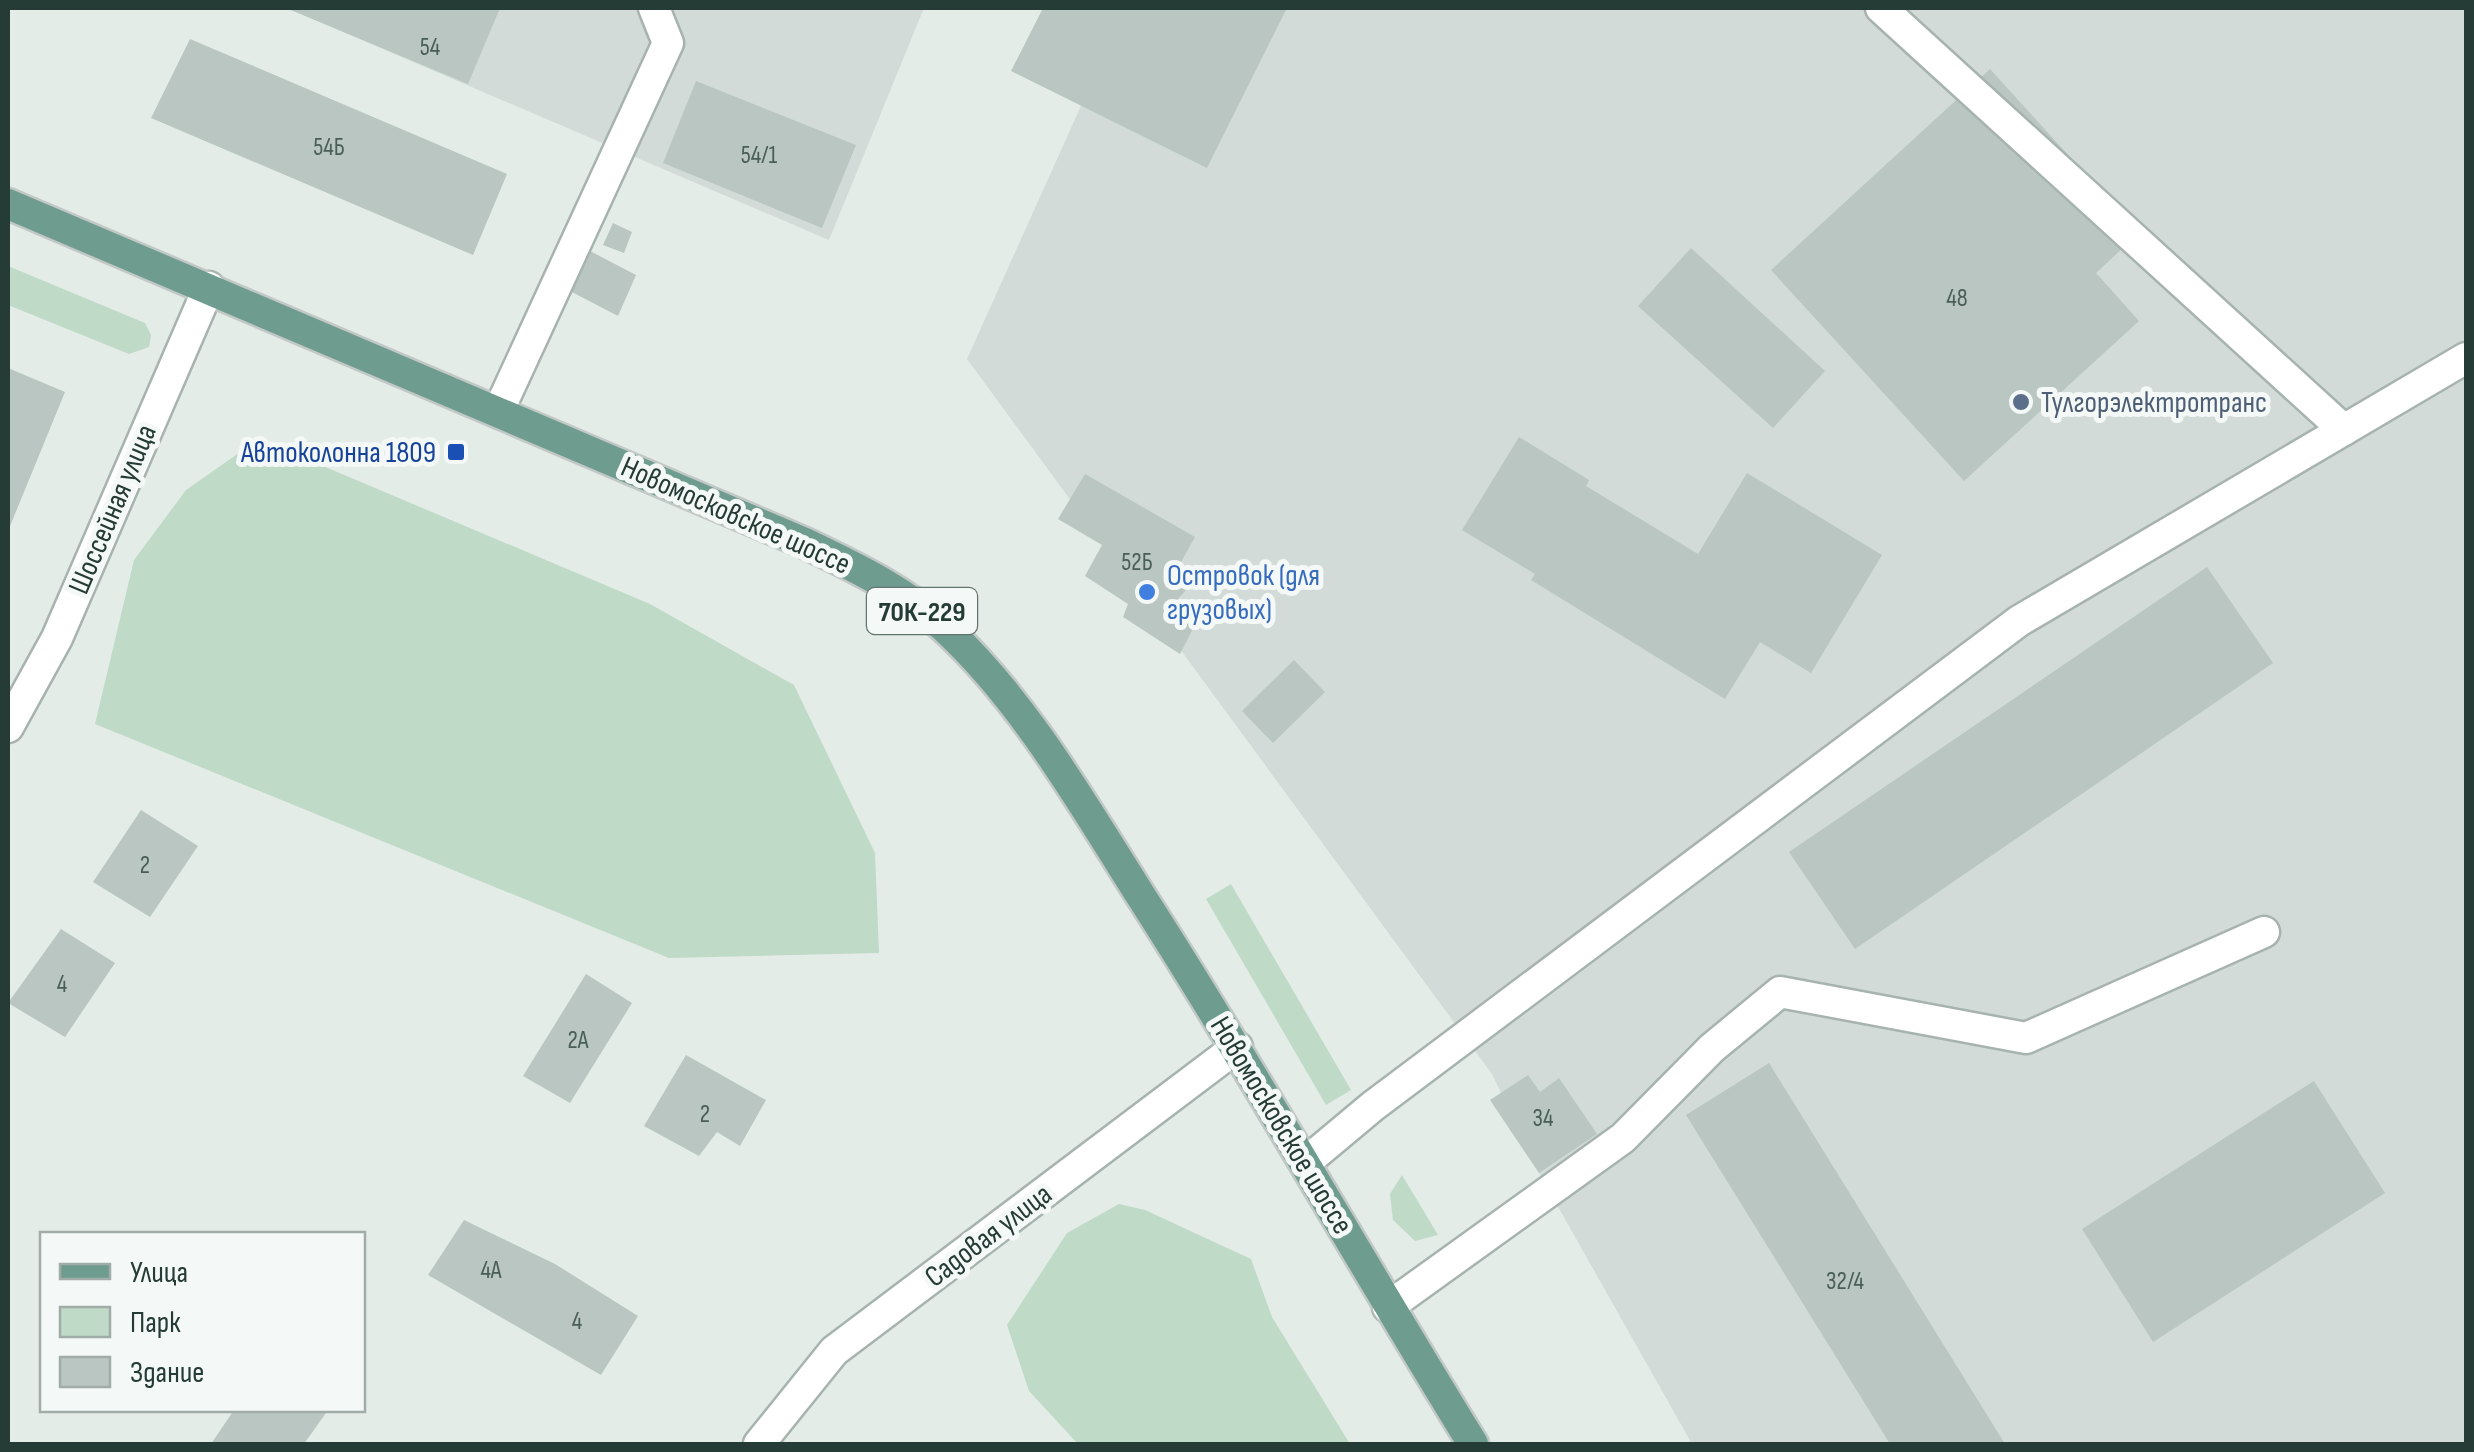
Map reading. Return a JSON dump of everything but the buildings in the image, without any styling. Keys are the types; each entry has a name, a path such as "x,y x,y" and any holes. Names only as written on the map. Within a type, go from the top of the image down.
{"main road":[{"name":"Новомосковское шоссе","path":"8,204 840,559 874,576 946,629 1004,696 1076,794 1237,1047 1388,1307 1473,1444"}],"street":[{"path":"498,412 668,43 654,8"},
{"path":"1881,8 2344,430"},
{"name":"Шоссейная улица","path":"8,727 56,638 208,287"},
{"path":"1306,1162 1372,1106 2018,621 2466,358"},
{"path":"1388,1307 1624,1138 1712,1048 1780,992 2026,1038 2264,932"},
{"name":"Садовая улица","path":"758,1444 834,1351 1237,1047"}],"shaded area":[{"path":"287,8 924,8 829,240"},
{"path":"1125,8 2466,8 2466,1444 1692,1444 1539,1173 1492,1074 967,359"}],"green space":[{"path":"8,266 145,323 151,335 149,347 129,354 8,305"},
{"path":"259,439 650,604 794,685 875,853 879,953 669,958 95,724 134,560 186,490"},
{"path":"1231,884 1351,1090 1326,1105 1206,899"},
{"path":"1402,1175 1438,1235 1415,1241 1393,1220 1390,1194"},
{"path":"1119,1204 1145,1210 1251,1259 1272,1317 1350,1444 1078,1444 1029,1391 1007,1325 1067,1233"}],"place":[{"name":"Тулгорэлектротранс","path":"2021,402"},
{"name":"Автоколонна 1809","path":"456,452"},
{"name":"Островок (для грузовых)","path":"1147,592"}]}
